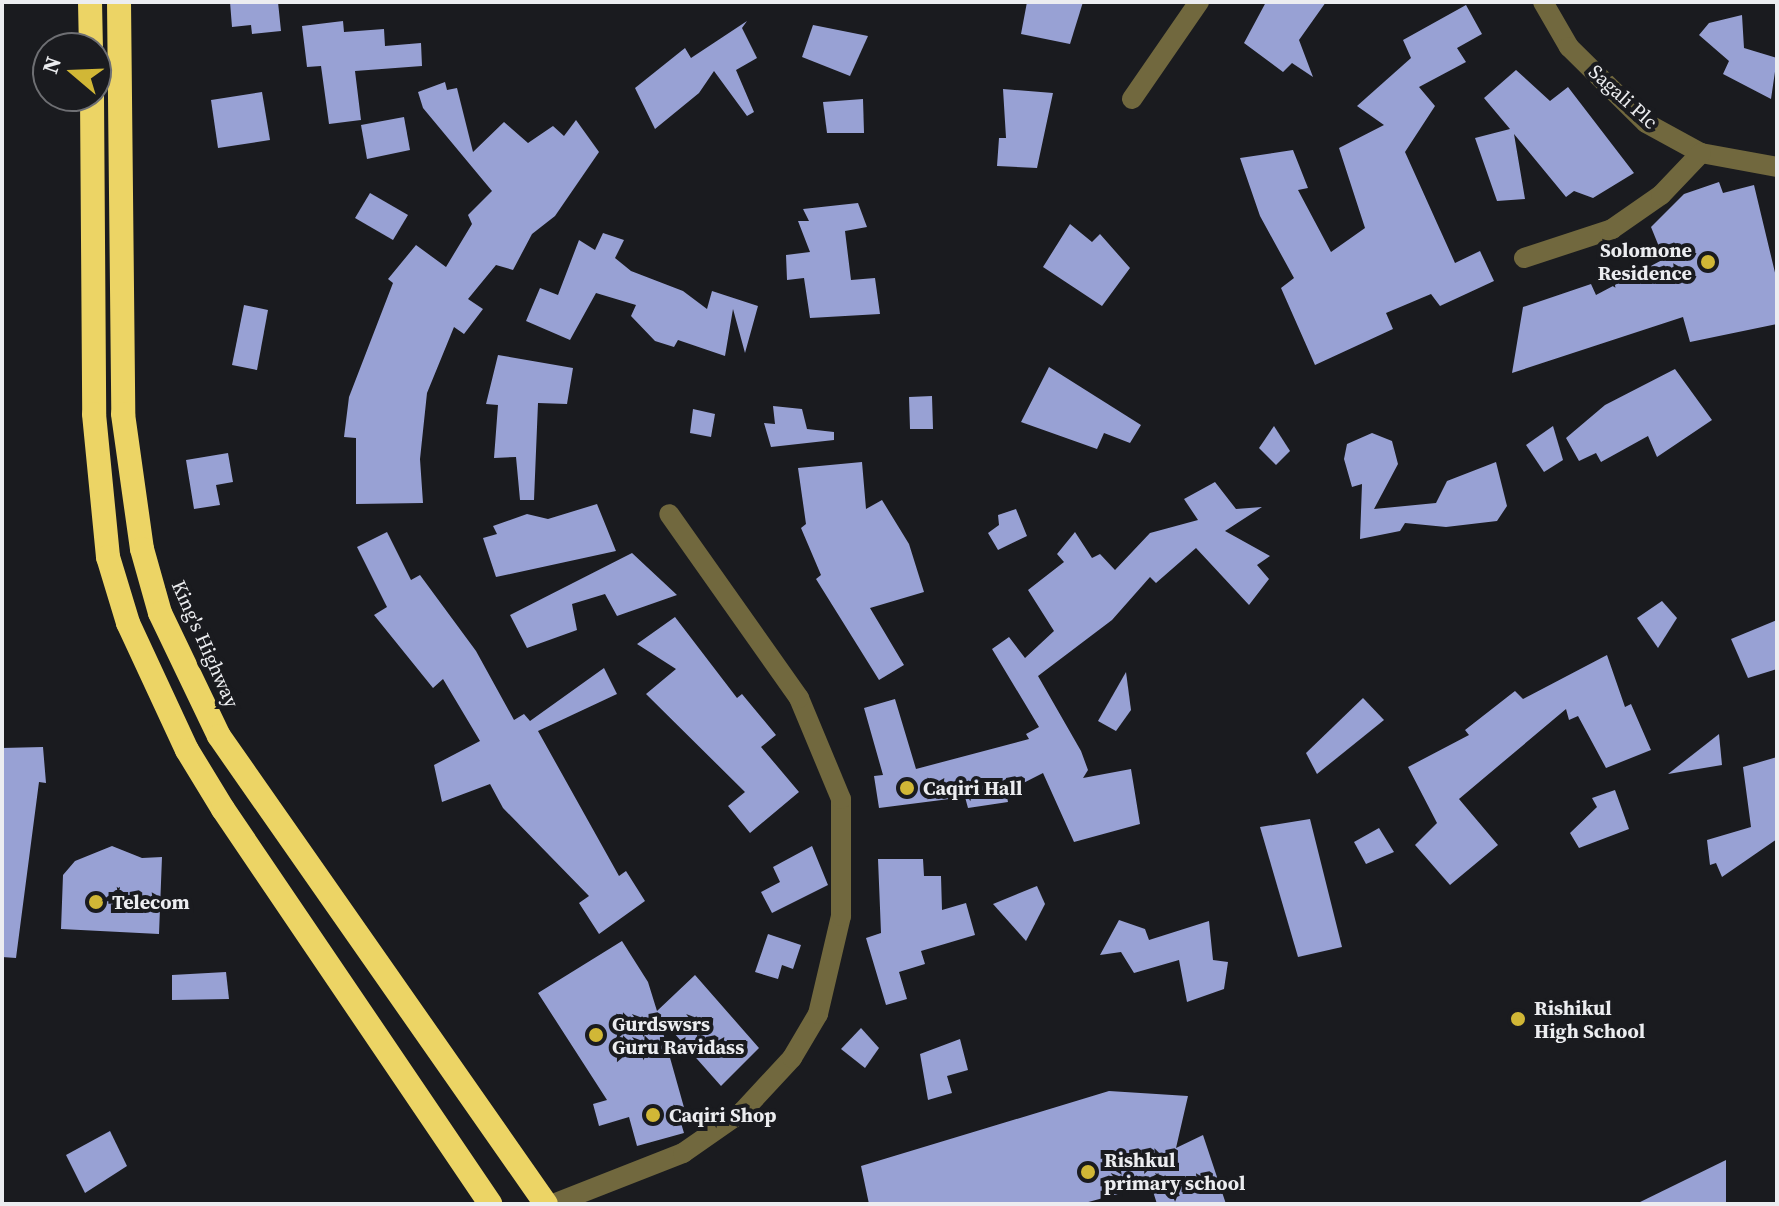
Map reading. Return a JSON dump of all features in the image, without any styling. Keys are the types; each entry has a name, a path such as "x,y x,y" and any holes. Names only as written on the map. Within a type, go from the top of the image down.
{"highway":[{"path":"90,2 91,32"},
{"name":"King's Highway","path":"119,2 123,414 142,549 160,613 219,736 546,1204"},
{"path":"92,112 94,414 108,557 128,623 162,703 216,798 490,1204"}],"street":[{"path":"1132,99 1199,2"},
{"name":"Sagali Plc","path":"1543,2 1569,47 1646,123 1701,153 1777,167"},
{"path":"1524,258 1612,229 1661,195 1701,153"},
{"path":"553,1204 683,1153 742,1112 792,1058 818,1014 841,916 841,799 799,698 669,514"}],"building":[{"path":"230,2 278,2 281,31 252,34 251,25 232,27"},
{"path":"1027,2 1083,2 1070,44 1021,34"},
{"path":"1266,2 1326,2 1299,40 1313,77 1292,63 1283,72 1244,43"},
{"path":"1466,5 1482,34 1457,48 1466,62 1419,87 1435,106 1405,152 1455,263 1480,251 1494,281 1440,306 1431,294 1386,313 1393,329 1315,365 1281,288 1294,278 1260,216 1240,158 1293,150 1308,188 1298,190 1331,252 1365,228 1339,148 1384,125 1357,106 1411,58 1403,40"},
{"path":"1742,15 1744,48 1777,58 1771,99 1723,74 1729,61 1699,35 1709,23"},
{"path":"343,21 344,32 384,29 385,46 421,43 422,66 355,71 361,120 329,124 321,66 307,67 302,26"},
{"path":"747,21 742,28 757,58 736,70 754,112 747,116 714,71 699,93 655,129 635,88 685,48 691,58"},
{"path":"813,25 868,36 850,76 802,57"},
{"path":"1516,70 1550,101 1568,87 1634,173 1593,198 1574,191 1566,197 1514,134 1525,199 1497,201 1475,138 1510,129 1484,98"},
{"path":"445,82 447,90 457,88 473,152 504,122 528,143 553,126 564,136 576,120 599,152 555,216 532,234 513,270 496,265 468,299 483,309 464,334 454,327 427,393 420,459 423,503 356,504 356,438 344,437 349,397 393,283 388,279 416,245 446,267 472,224 468,215 492,191 423,108 418,92"},
{"path":"1003,89 1053,93 1037,168 997,166 999,138 1006,138"},
{"path":"262,92 270,140 218,148 211,100"},
{"path":"863,99 864,133 827,133 823,102"},
{"path":"404,117 410,150 367,159 361,125"},
{"path":"1719,182 1723,193 1754,185 1777,281 1777,324 1690,342 1683,317 1512,373 1523,307 1591,284 1596,295 1664,259 1651,227 1684,194"},
{"path":"370,193 408,215 393,240 355,218"},
{"path":"858,203 867,227 845,231 851,280 875,278 880,314 810,318 804,278 787,280 786,255 810,252 798,221 809,221 803,209"},
{"path":"1070,224 1092,242 1100,234 1130,268 1102,306 1043,267"},
{"path":"603,233 624,240 615,258 631,271 683,291 707,309 712,291 758,306 745,353 733,309 725,356 678,340 674,347 655,341 631,316 636,305 596,293 570,340 526,321 540,288 558,295 579,240 595,250"},
{"path":"244,305 268,310 257,370 232,365"},
{"path":"498,355 573,368 567,404 538,403 534,500 520,500 516,457 494,458 498,405 486,404"},
{"path":"1049,367 1141,425 1130,443 1104,433 1097,449 1021,422"},
{"path":"1675,369 1712,420 1657,457 1648,436 1601,462 1596,453 1579,461 1566,438 1605,405"},
{"path":"932,396 933,429 910,429 909,397"},
{"path":"773,406 802,409 807,429 834,432 834,440 771,447 764,423 775,424"},
{"path":"693,409 715,414 711,437 690,433"},
{"path":"1274,426 1290,451 1276,465 1259,448"},
{"path":"1553,426 1563,460 1544,472 1526,445"},
{"path":"1372,433 1392,441 1398,464 1374,509 1436,503 1447,481 1496,462 1507,506 1497,521 1446,527 1405,523 1400,531 1360,539 1362,484 1352,487 1344,459 1347,444"},
{"path":"228,453 233,482 216,485 220,505 194,509 186,460"},
{"path":"862,462 866,509 882,500 909,544 924,592 870,608 904,665 879,680 816,579 821,575 801,528 806,524 798,468"},
{"path":"1215,482 1236,509 1262,507 1225,531 1270,556 1257,565 1269,579 1249,605 1196,548 1156,583 1150,577 1112,620 1038,676 1081,751 1088,770 1083,778 1131,769 1140,824 1074,842 1043,773 1006,792 1008,802 968,808 965,797 879,808 874,776 883,775 864,708 895,699 916,769 1029,739 1026,734 1039,727 992,649 1009,637 1025,658 1054,631 1028,590 1064,562 1057,554 1075,532 1092,558 1100,554 1115,570 1150,533 1198,520 1184,499"},
{"path":"597,504 616,551 496,577 483,538 497,534 493,526 527,514 548,519"},
{"path":"1016,509 1027,536 998,550 988,533 999,525 998,515"},
{"path":"387,532 411,580 420,575 476,651 514,720 524,714 530,721 604,668 617,694 538,731 619,876 626,871 645,901 599,934 579,903 589,896 503,808 490,784 442,802 434,765 480,741 443,679 433,688 374,615 387,607 357,547"},
{"path":"632,553 677,595 617,616 605,594 572,604 577,630 527,648 510,615"},
{"path":"1662,601 1677,618 1658,648 1637,618"},
{"path":"675,617 737,698 742,694 776,735 761,747 799,792 750,833 728,806 745,792 646,694 676,669 637,644"},
{"path":"1777,620 1777,669 1748,678 1731,639"},
{"path":"1607,655 1625,707 1631,704 1651,750 1606,768 1578,716 1569,720 1566,709 1459,799 1498,845 1450,885 1415,845 1437,823 1408,767 1469,735 1465,730 1515,691 1523,699"},
{"path":"1126,672 1131,710 1116,731 1098,721"},
{"path":"1363,698 1384,720 1317,774 1306,753"},
{"path":"1719,734 1722,765 1668,774"},
{"path":"43,747 46,783 39,782 16,958 2,957 2,748"},
{"path":"1777,757 1777,839 1722,877 1716,863 1710,865 1707,840 1751,827 1743,767"},
{"path":"1615,790 1629,829 1579,848 1570,833 1597,807 1592,798"},
{"path":"1310,819 1342,947 1298,957 1260,827"},
{"path":"1379,828 1394,852 1366,864 1354,842"},
{"name":"Telecom","path":"112,846 142,858 162,857 159,934 61,929 63,875 75,861"},
{"path":"812,846 828,885 772,913 761,892 780,882 773,867"},
{"path":"878,859 923,859 924,876 941,876 942,910 966,903 975,935 921,951 925,964 899,972 907,999 886,1005 866,938 881,933"},
{"path":"1037,886 1045,904 1026,941 993,904"},
{"path":"1119,920 1145,929 1149,940 1209,921 1213,960 1228,962 1224,989 1187,1002 1179,960 1134,973 1121,952 1100,955"},
{"path":"768,934 801,945 793,969 782,965 778,979 755,972"},
{"path":"622,941 648,982 657,1011 695,975 759,1048 721,1086 658,1015 685,1111 678,1113 684,1133 637,1146 629,1117 599,1126 593,1104 607,1100 538,993"},
{"path":"226,972 229,999 172,1000 172,975"},
{"path":"861,1028 879,1048 865,1068 841,1049"},
{"path":"960,1039 968,1070 947,1076 952,1093 928,1100 920,1054"},
{"path":"1109,1091 1188,1096 1176,1148 1203,1135 1226,1204 1157,1204 1151,1185 1081,1204 869,1204 861,1166"},
{"path":"110,1131 127,1166 85,1193 66,1155"},
{"path":"1726,1160 1726,1204 1636,1204"}],"place":[{"name":"Solomone Residence","path":"1708,262"},
{"name":"Caqiri Hall","path":"907,788"},
{"name":"Telecom","path":"96,902"},
{"name":"Rishikul High School","path":"1518,1019"},
{"name":"Gurdswsrs Guru Ravidass","path":"596,1035"},
{"name":"Caqiri Shop","path":"653,1115"},
{"name":"Rishkul primary school","path":"1088,1172"}]}
